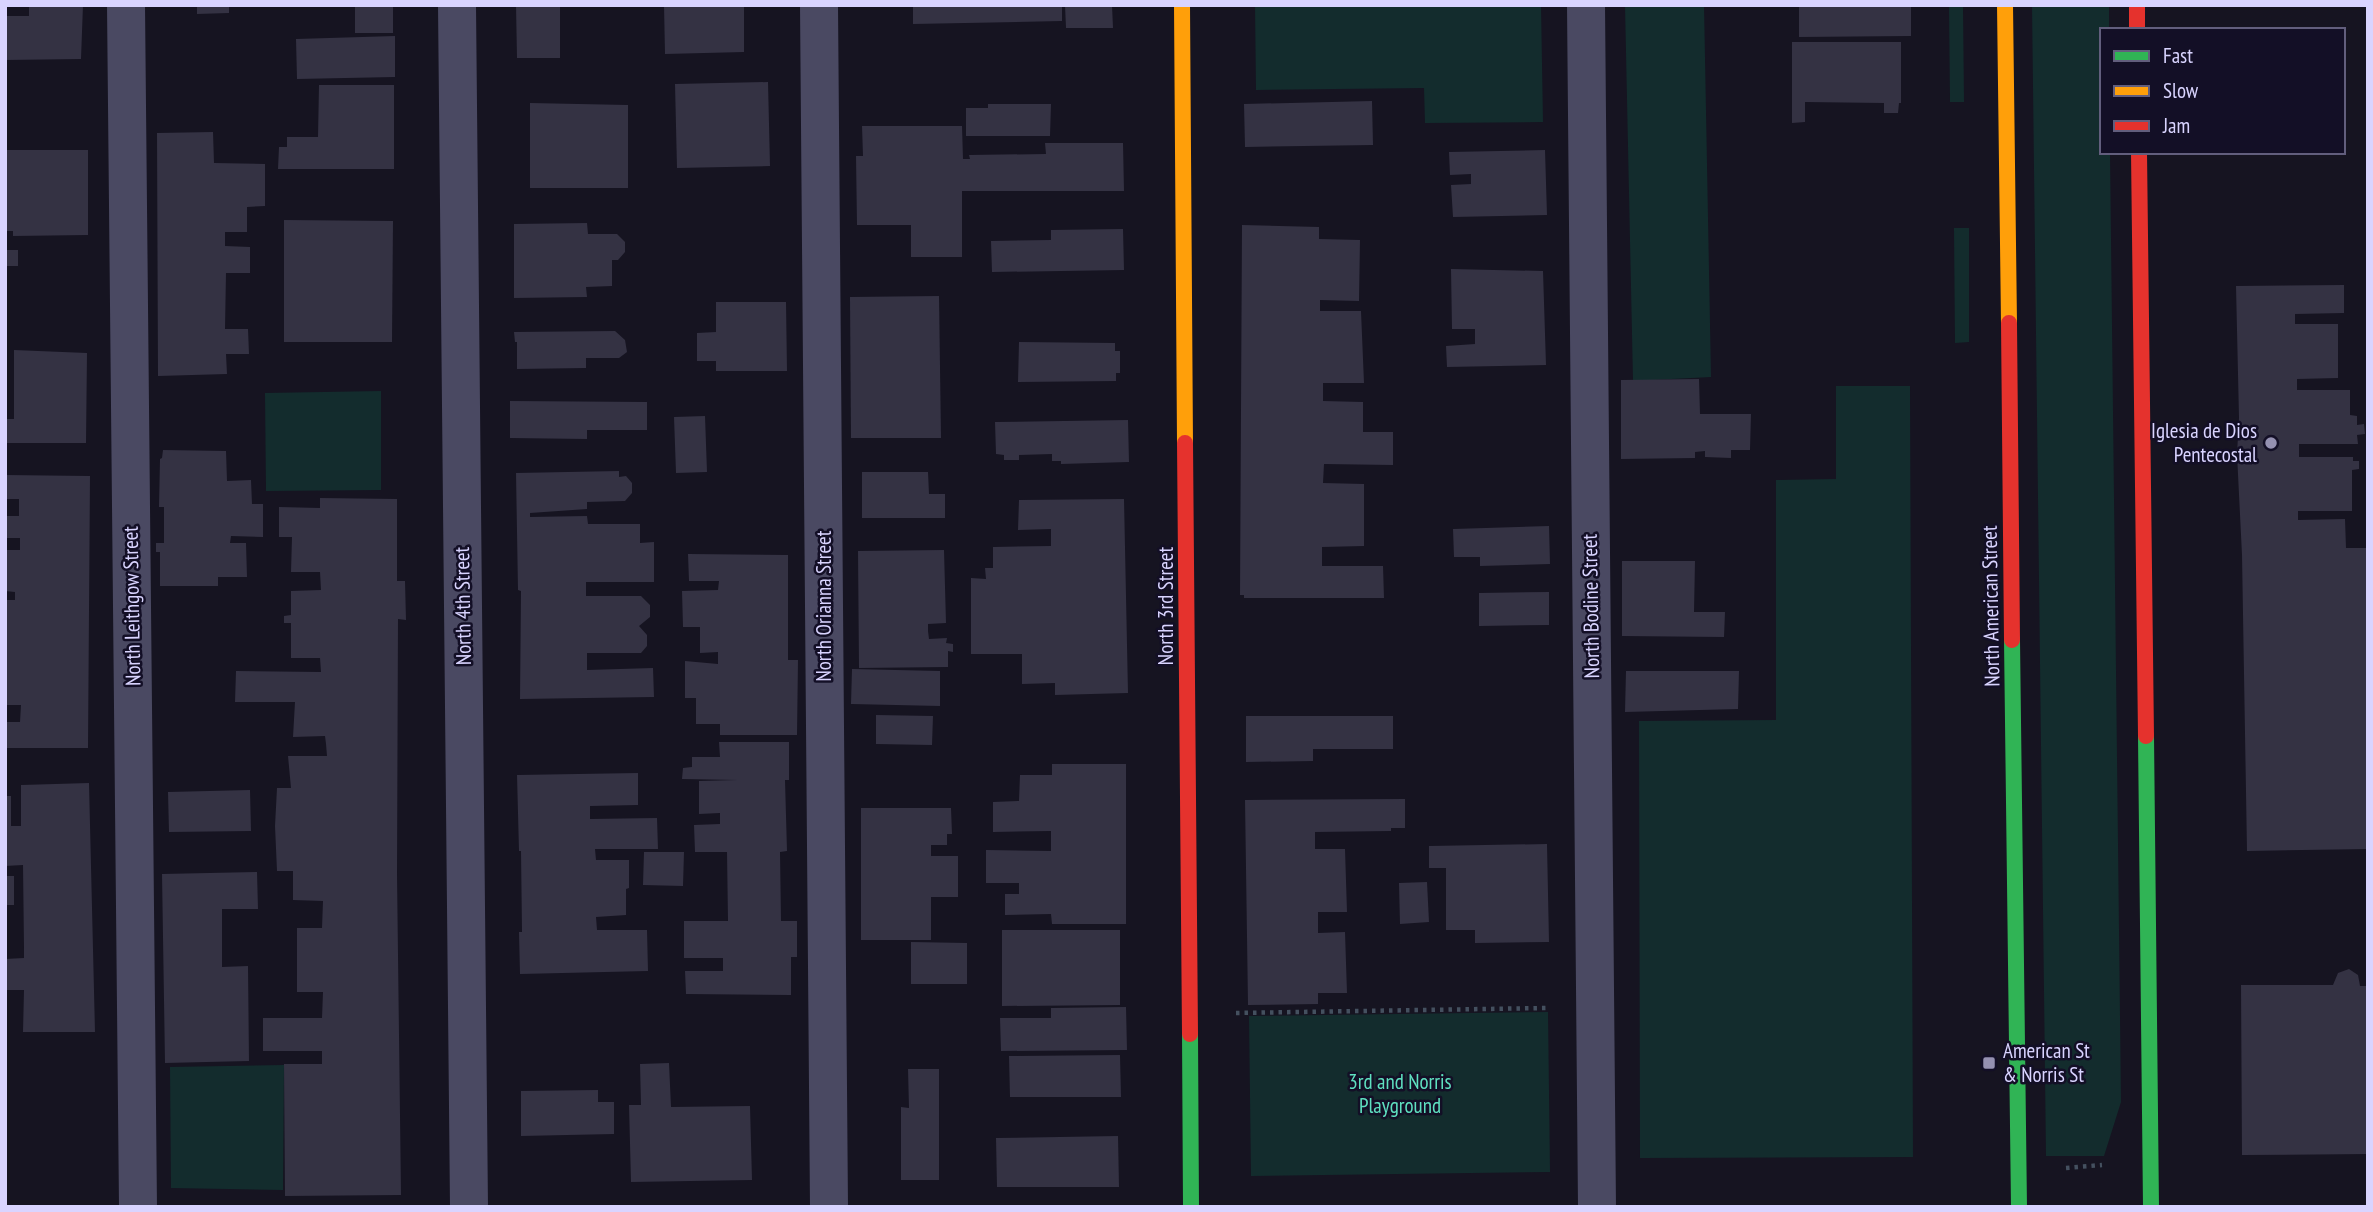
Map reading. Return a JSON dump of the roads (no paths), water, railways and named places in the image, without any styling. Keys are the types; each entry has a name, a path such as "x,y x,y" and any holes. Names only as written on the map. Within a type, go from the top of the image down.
{"street":[{"name":"North Leithgow Street","path":"126,5 138,1207"},
{"name":"North 4th Street","path":"457,5 469,1207"},
{"name":"North Orianna Street","path":"819,5 829,1207"},
{"name":"North 3rd Street","path":"1182,5 1191,1207"},
{"name":"North Bodine Street","path":"1586,5 1597,1207"},
{"name":"North American Street","path":"2005,5 2019,1207"},
{"path":"2137,5 2137,28"},
{"path":"2139,154 2151,1207"}],"place":[{"name":"Iglesia de Dios Pentecostal","path":"2271,443"},
{"name":"American St & Norris St","path":"1989,1063"}],"park label":[{"name":"3rd and Norris Playground","path":"1400,1094"}]}
